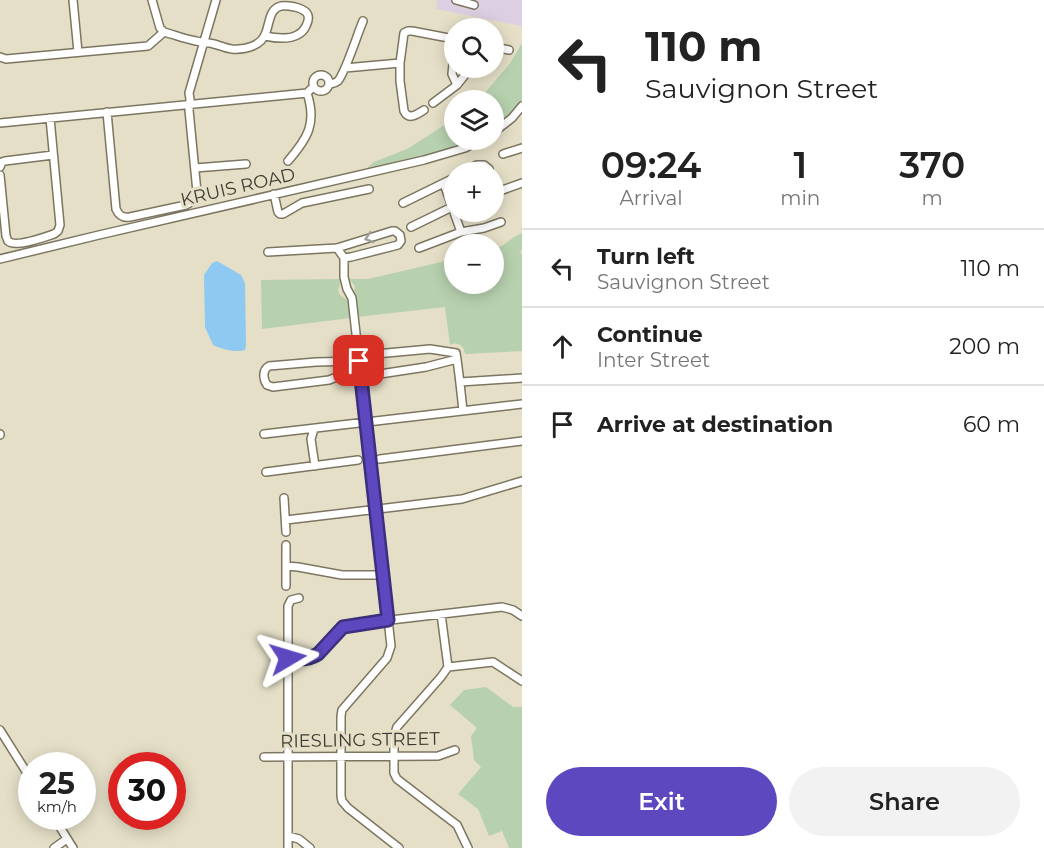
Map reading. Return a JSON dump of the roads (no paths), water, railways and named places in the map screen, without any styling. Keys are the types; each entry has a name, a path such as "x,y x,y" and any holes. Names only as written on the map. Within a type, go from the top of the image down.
{"street":[{"path":"73,0 78,52"},
{"path":"152,0 160,28 164,32 232,49 257,45 263,40 271,14 278,7 285,5 300,8 308,14 306,26 298,35 290,38 265,36"},
{"path":"107,112 116,209 120,215 126,218 190,203 196,197 197,192 189,93 216,0"},
{"path":"456,0 474,5"},
{"path":"329,84 334,84 338,80 345,68 363,21"},
{"path":"424,110 410,117 404,111 400,63 404,33 408,31 444,37"},
{"path":"0,57 6,59 148,45 164,32"},
{"path":"504,49 509,50"},
{"path":"345,68 400,63"},
{"path":"288,160 303,143 310,127 312,110 310,90 313,80 319,75 325,76 329,84"},
{"path":"454,78 457,85"},
{"path":"433,103 462,78"},
{"path":"0,123 189,105 310,90 322,92 329,84"},
{"path":"504,124 522,106"},
{"path":"0,175 8,241 21,243 58,231 60,225 50,118"},
{"path":"503,154 522,148"},
{"name":"KRUIS ROAD","path":"0,259 424,160 458,150"},
{"path":"0,167 5,161 53,155"},
{"path":"195,168 246,164"},
{"path":"504,190 522,183"},
{"path":"403,203 444,184"},
{"path":"274,194 278,212 283,214 302,203 369,189"},
{"path":"411,227 444,212"},
{"path":"458,222 461,232"},
{"path":"419,248 461,232 501,222"},
{"path":"268,252 337,248 392,231 400,235 399,245 344,258"},
{"path":"337,248 344,258 344,277 352,298 391,646 387,658 342,710 340,756 342,801 399,848"},
{"path":"430,349 457,356 426,367 380,374 372,373 370,370 370,357 376,354 430,349"},
{"path":"457,356 463,411"},
{"path":"337,361 339,376"},
{"path":"359,361 269,366 264,371 264,376 267,385 273,387 329,380 360,371"},
{"path":"460,382 522,378"},
{"path":"264,434 522,404"},
{"path":"314,429 311,439 315,466"},
{"path":"380,459 522,441"},
{"path":"266,472 358,460"},
{"path":"286,520 462,499 522,481"},
{"path":"284,498 286,532"},
{"path":"286,545 286,586"},
{"path":"286,566 342,575 383,575"},
{"path":"288,848 288,606 291,600 299,598"},
{"path":"288,658 303,660 314,657 340,629 348,625 502,607 513,609 522,616"},
{"path":"441,614 448,667 397,727 394,733 394,773 397,779 457,825 468,848"},
{"path":"448,667 493,662 522,681"},
{"path":"0,729 18,758"},
{"name":"RIESLING STREET","path":"264,757 438,756 455,750"},
{"path":"62,830 73,848"},
{"path":"288,836 299,839 310,848"},
{"path":"54,848 67,839"}],"water":[{"path":"217,261 241,275 245,283 245,350 229,350 213,345 205,327 204,275 212,263"}]}
